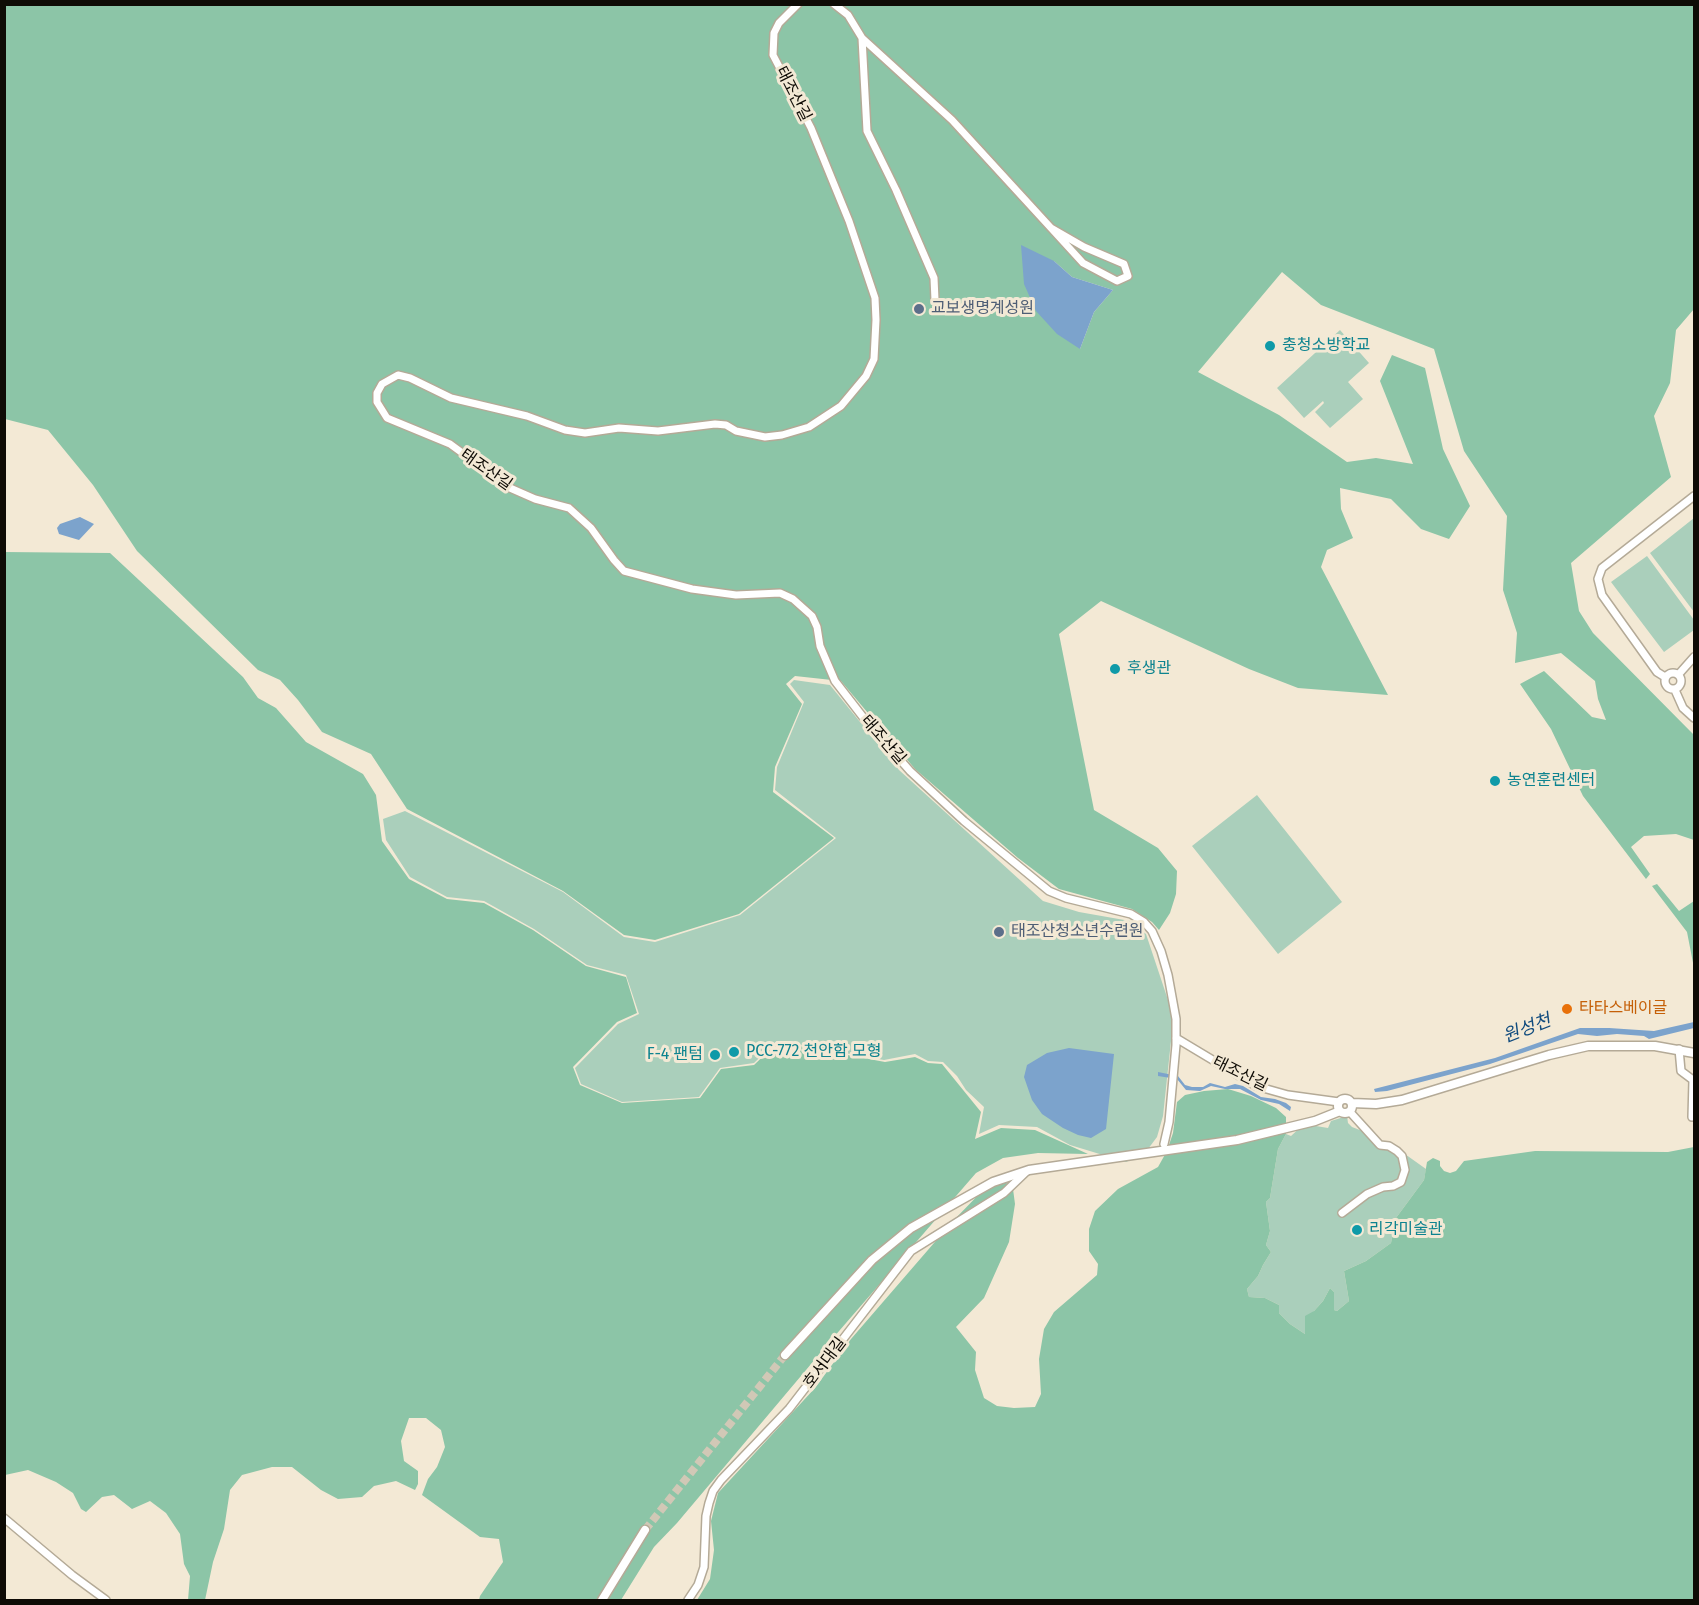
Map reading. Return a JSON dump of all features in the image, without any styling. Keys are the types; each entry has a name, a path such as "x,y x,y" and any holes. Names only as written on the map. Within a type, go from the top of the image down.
{"street":[{"name":"태조산길","path":"798,4 779,23 774,33 772,55 810,128 849,220 875,298 874,359 861,383 841,406 808,427 782,435 765,437 736,432 726,425 715,424 658,431 619,428 585,433 565,430 527,416 451,398 410,378 398,375 382,384 377,393 377,402 387,418 450,444 510,488 535,499 569,508 591,528 624,571 692,589 736,595 780,593 804,606 817,627 820,646 835,681 910,771 964,821 1049,891 1066,898 1131,914 1144,922 1152,931 1168,975 1174,1003 1176,1038 1256,1086 1339,1107"},
{"path":"834,4 848,15 862,38 952,120 1083,263 1117,281 1128,276 1124,264 1084,247 1051,228"},
{"path":"862,38 867,131 896,190 934,278 935,300"},
{"path":"1665,677 1657,672 1602,595 1598,579 1602,568 1695,496"},
{"path":"1678,675 1695,657"},
{"path":"1665,677 1671,673 1681,678 1681,684 1675,690"},
{"path":"1665,677 1664,682 1667,687 1675,690 1683,708 1695,718"},
{"path":"1164,1144 1169,1122 1176,1038"},
{"path":"1339,1107 1346,1114 1351,1108 1402,1100 1549,1055 1588,1046 1626,1044 1679,1049 1695,1053"},
{"path":"1679,1049 1681,1071 1693,1080 1692,1117"},
{"path":"785,1355 872,1260 911,1227 993,1182 1029,1170 1237,1140 1315,1121 1339,1107 1345,1099 1380,1145 1389,1146 1397,1151 1405,1170 1401,1182 1366,1194 1342,1213"},
{"name":"호서대길","path":"688,1600 698,1585 704,1567 708,1509 713,1491 721,1480 789,1408 911,1251 1004,1193 1029,1170"},
{"path":"4,1518 72,1575 106,1600"},
{"path":"602,1600 645,1530"}],"green space":[{"path":"5,5 1694,5 1694,309 1676,330 1670,383 1654,416 1671,477 1571,563 1579,611 1593,633 1694,735 1694,840 1676,834 1644,836 1631,847 1650,874 1646,879 1583,796 1551,729 1520,684 1544,671 1592,717 1606,720 1598,699 1595,681 1561,653 1515,663 1517,633 1503,590 1507,516 1464,451 1434,349 1321,305 1282,272 1198,372 1279,415 1347,462 1376,458 1413,464 1380,381 1392,355 1425,368 1443,449 1470,506 1449,539 1421,529 1391,499 1340,488 1341,509 1353,538 1327,550 1321,567 1388,695 1298,688 1249,669 1101,601 1059,634 1094,810 1158,848 1177,871 1176,894 1170,913 1159,930 1152,922 1132,909 1059,889 1018,858 915,769 841,681 795,676 786,684 802,704 775,767 773,792 834,838 739,914 655,940 624,935 563,891 407,809 371,754 322,732 280,680 258,670 137,551 93,485 48,430 5,419","holes":["1054,261 1072,277 1113,290 1094,312 1080,349"]},
{"path":"1340,330 1369,363 1348,382 1363,399 1330,428 1315,412 1324,403 1323,401 1304,418 1277,388"},
{"path":"1694,518 1694,612 1650,553"},
{"path":"4,552 110,553 243,677 258,698 276,708 306,742 363,774 376,795 382,841 409,879 447,899 484,903 533,930 586,966 626,977 637,1013 617,1022 573,1067 580,1085 622,1103 700,1098 721,1069 754,1065 778,1042 885,1062 915,1057 928,1063 942,1064 981,1112 975,1139 1001,1128 1035,1130 1088,1154 1038,1153 1003,1158 976,1173 654,1547 621,1600 479,1600 503,1562 499,1539 480,1537 422,1495 445,1447 441,1430 426,1418 409,1418 401,1441 404,1461 418,1471 418,1484 415,1490 396,1481 374,1486 362,1497 338,1499 321,1490 292,1467 272,1467 242,1475 230,1490 224,1529 213,1562 205,1600 188,1600 190,1576 184,1564 180,1534 166,1513 150,1501 132,1509 114,1495 102,1497 86,1512 81,1509 73,1493 56,1482 28,1470 5,1475"},
{"path":"1647,556 1694,620 1694,630 1664,652 1611,582"},
{"path":"794,680 830,685 899,770 1043,901 1079,912 1130,921 1146,934 1171,1009 1171,1041 1163,1116 1157,1137 1145,1153 1126,1162 1070,1145 1037,1127 999,1125 979,1134 984,1107 966,1090 957,1076 943,1062 928,1061 915,1054 884,1060 777,1041 754,1063 720,1068 699,1097 622,1102 581,1084 575,1068 618,1024 639,1014 626,975 587,965 534,929 484,901 447,897 410,877 386,840 383,819 405,811 563,892 624,937 655,942 740,915 836,838 775,790 777,767 804,702 790,684"},
{"path":"1257,795 1342,902 1278,954 1192,846"},
{"path":"1657,884 1679,911 1694,901 1694,968 1687,932 1652,886"},
{"path":"1228,1089 1251,1096 1276,1108 1286,1117 1286,1134 1278,1149 1270,1198 1266,1202 1270,1231 1266,1245 1271,1252 1258,1276 1247,1289 1249,1297 1265,1298 1279,1305 1279,1313 1305,1334 1305,1316 1314,1311 1323,1301 1330,1288 1334,1292 1334,1310 1337,1311 1349,1301 1344,1271 1366,1261 1391,1243 1393,1222 1424,1180 1427,1162 1433,1158 1440,1161 1440,1166 1444,1171 1450,1173 1456,1171 1464,1161 1535,1151 1668,1152 1694,1147 1694,1600 697,1600 710,1579 714,1550 711,1521 718,1493 815,1388 851,1339 953,1221 987,1186 1002,1179 1013,1189 1015,1204 1009,1242 984,1298 956,1327 976,1352 975,1370 984,1398 997,1406 1035,1407 1041,1394 1039,1359 1044,1329 1054,1312 1097,1275 1098,1264 1089,1251 1089,1229 1095,1211 1118,1189 1158,1167 1173,1133 1177,1102 1185,1095"},
{"path":"1347,1116 1348,1123 1365,1132 1374,1144 1395,1147 1426,1169 1424,1180 1393,1222 1391,1243 1366,1261 1344,1271 1349,1301 1337,1311 1334,1310 1334,1292 1330,1288 1314,1311 1305,1334 1279,1313 1279,1305 1265,1298 1249,1297 1247,1289 1258,1276 1271,1252 1266,1245 1270,1231 1266,1202 1270,1198 1278,1149 1286,1134 1291,1136 1304,1124 1328,1128 1331,1121"}],"water":[{"path":"1021,245 1054,261 1072,277 1113,290 1094,312 1080,349 1057,334 1036,311 1024,284"},
{"path":"80,517 94,524 79,540 59,534 57,528 60,524"},
{"path":"1694,1022 1694,1028 1649,1039 1644,1036 1617,1034 1597,1036 1578,1034 1490,1064 1387,1091 1375,1092 1374,1089 1495,1058 1580,1028 1654,1031"},
{"path":"1069,1048 1114,1054 1106,1129 1091,1138 1063,1128 1042,1114 1032,1100 1024,1077 1027,1065 1047,1053"},
{"path":"1158,1072 1178,1076 1185,1085 1192,1087 1203,1087 1210,1083 1225,1087 1235,1084 1243,1086 1261,1097 1286,1103 1291,1107 1290,1111 1279,1104 1261,1100 1240,1089 1211,1086 1200,1091 1186,1090 1177,1079 1158,1076"}],"tunnel":[{"path":"645,1530 785,1355"}],"place":[{"name":"교보생명계성원","path":"919,309"},
{"name":"충청소방학교","path":"1270,346"},
{"name":"후생관","path":"1115,669"},
{"name":"농연훈련센터","path":"1495,781"},
{"name":"태조산청소년수련원","path":"999,932"},
{"name":"타타스베이글","path":"1567,1009"},
{"name":"PCC-772 천안함 모형","path":"734,1052"},
{"name":"F-4 팬텀","path":"715,1055"},
{"name":"리각미술관","path":"1357,1230"}],"water label":[{"name":"원성천","path":"1527,1029"}]}
